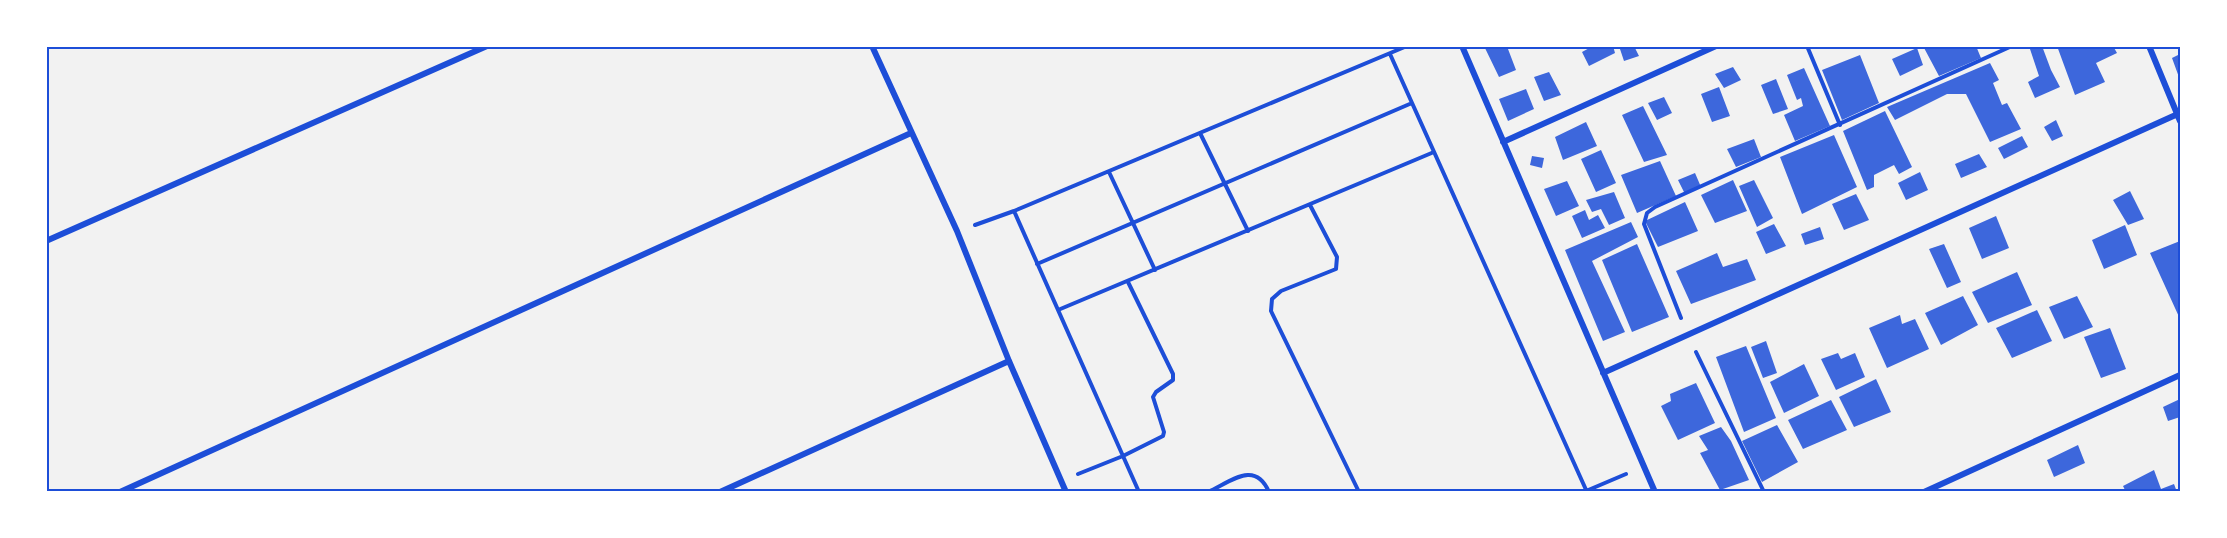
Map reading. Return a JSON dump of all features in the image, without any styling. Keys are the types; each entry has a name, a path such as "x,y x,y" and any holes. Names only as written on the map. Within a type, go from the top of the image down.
{"street":[{"path":"46,241 487,46"},
{"path":"872,46 957,231 1009,361 1066,492"},
{"path":"1462,46 1655,492"},
{"path":"1503,142 1716,46"},
{"path":"1603,373 2180,116 2149,46"},
{"path":"120,492 911,133"},
{"path":"720,492 1009,361"},
{"path":"1924,492 2181,375"}],"path":[{"path":"957,231 1014,211 1109,172 1407,46"},
{"path":"1807,46 1840,125"},
{"path":"1764,492 1687,334 1644,224 1647,213 1655,207 2012,46"},
{"path":"1390,54 1586,491 1643,466"},
{"path":"1037,264 1412,103"},
{"path":"1200,133 1248,231"},
{"path":"1058,310 1434,152"},
{"path":"1109,172 1155,270"},
{"path":"1310,205 1337,257 1336,269 1281,291 1272,299 1271,310 1359,492"},
{"path":"1014,211 1139,492"},
{"path":"1062,480 1123,456 1163,436 1164,432 1153,397 1156,392 1173,380 1173,374 1128,282"},
{"path":"1209,492 1246,474 1257,474 1265,481 1269,492"}],"building":[{"path":"1484,46 1514,46 1508,49 1516,70 1499,77"},
{"path":"1593,46 1613,46 1615,53 1589,66 1582,52"},
{"path":"1619,46 1634,46 1639,56 1624,61"},
{"path":"1923,46 1976,46 1981,58 1939,76"},
{"path":"2029,46 2042,46 2060,87 2035,98 2028,82 2039,76"},
{"path":"2057,46 2113,46 2117,53 2096,63 2105,82 2075,95"},
{"path":"1917,48 1923,65 1900,76 1892,59"},
{"path":"2180,54 2180,80 2172,58"},
{"path":"1860,55 1879,103 1842,120 1822,70"},
{"path":"1990,63 1999,80 1993,83 2002,105 2007,103 2021,129 1990,142 1966,94 1947,94 1895,120 1887,107"},
{"path":"1733,67 1741,80 1724,88 1715,74"},
{"path":"1804,68 1830,126 1795,141 1784,115 1803,106 1801,98 1797,100 1787,75"},
{"path":"1549,72 1561,95 1544,101 1534,77"},
{"path":"1776,79 1788,109 1773,114 1761,85"},
{"path":"1719,87 1730,116 1712,122 1701,94"},
{"path":"1526,89 1534,109 1508,121 1499,99"},
{"path":"1664,97 1672,113 1657,120 1648,103"},
{"path":"1643,106 1667,155 1644,162 1622,115"},
{"path":"1885,111 1912,167 1899,174 1894,165 1874,175 1874,187 1867,190 1843,131"},
{"path":"2056,120 2063,136 2052,141 2044,127"},
{"path":"1586,122 1597,146 1563,160 1555,137"},
{"path":"1834,135 1857,187 1802,214 1780,157"},
{"path":"2022,136 2028,147 2004,159 1998,148"},
{"path":"1754,139 1761,157 1736,167 1727,149"},
{"path":"1601,150 1616,183 1596,192 1581,159"},
{"path":"1979,154 1987,167 1961,178 1955,164"},
{"path":"1532,156 1544,158 1542,168 1530,165"},
{"path":"1660,161 1676,196 1637,213 1621,175"},
{"path":"1920,172 1928,190 1906,200 1898,183"},
{"path":"1695,173 1701,187 1685,194 1678,180"},
{"path":"1733,180 1747,211 1715,223 1701,195"},
{"path":"1754,180 1773,218 1757,227 1739,186"},
{"path":"1567,181 1579,206 1556,216 1544,189"},
{"path":"2130,191 2144,219 2128,225 2113,200"},
{"path":"1614,192 1625,218 1609,225 1601,209 1592,212 1586,200"},
{"path":"1856,194 1869,220 1844,230 1832,204"},
{"path":"1685,202 1698,231 1658,247 1645,221"},
{"path":"1585,210 1589,220 1598,215 1605,228 1582,238 1572,216"},
{"path":"1996,216 2009,248 1982,259 1969,228"},
{"path":"1631,222 1638,237 1592,261 1625,332 1603,341 1565,250"},
{"path":"1774,224 1786,246 1766,254 1756,232"},
{"path":"2125,225 2137,255 2104,269 2092,240"},
{"path":"1820,227 1824,239 1805,245 1801,234"},
{"path":"2180,241 2180,319 2150,253"},
{"path":"1637,244 1669,317 1632,332 1602,260"},
{"path":"1944,244 1961,282 1947,288 1929,249"},
{"path":"1717,253 1723,267 1747,259 1756,280 1691,304 1676,271"},
{"path":"2017,272 2032,305 1988,323 1972,292"},
{"path":"1963,296 1978,325 1941,345 1925,313"},
{"path":"2077,296 2093,327 2064,339 2049,307"},
{"path":"2037,310 2052,341 2012,358 1996,328"},
{"path":"1900,315 1902,324 1915,319 1929,349 1887,368 1869,328"},
{"path":"2110,328 2126,369 2101,378 2084,337"},
{"path":"1766,341 1777,373 1763,378 1751,347"},
{"path":"1746,346 1776,418 1744,432 1716,357"},
{"path":"1838,353 1841,359 1855,353 1865,377 1836,390 1821,359"},
{"path":"1804,364 1819,396 1784,413 1770,382"},
{"path":"1876,379 1891,412 1854,427 1839,397"},
{"path":"1696,383 1715,423 1678,440 1661,406 1671,401 1670,394"},
{"path":"2180,399 2180,417 2168,421 2163,407"},
{"path":"1831,400 1847,430 1803,449 1788,420"},
{"path":"1777,425 1798,462 1762,482 1742,441"},
{"path":"1721,427 1731,441 1749,480 1720,490 1700,453 1708,450 1699,436"},
{"path":"2078,445 2085,463 2054,477 2047,460"},
{"path":"2154,470 2161,489 2174,484 2177,492 2126,492 2123,486"}]}
